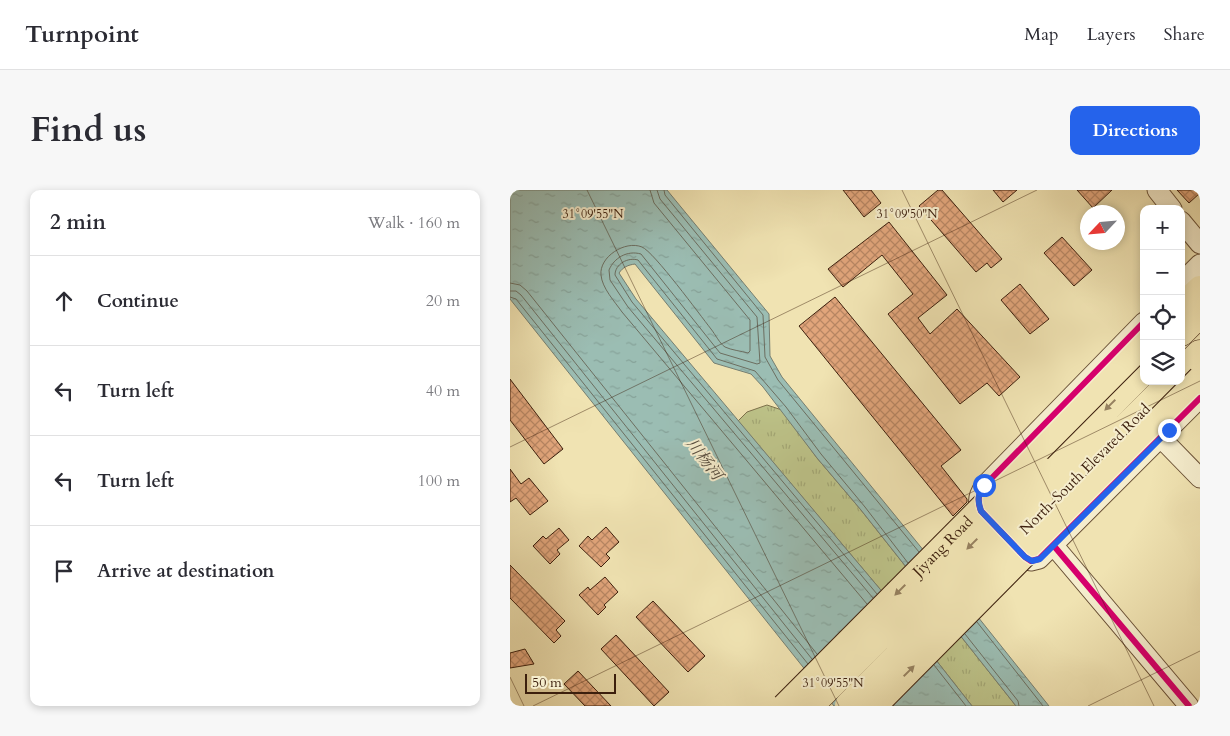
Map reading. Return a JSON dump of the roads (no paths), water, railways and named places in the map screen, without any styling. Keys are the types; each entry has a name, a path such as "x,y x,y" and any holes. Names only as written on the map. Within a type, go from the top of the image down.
{"highway":[{"path":"1185,328 1200,313"},
{"path":"1185,369 1200,354"},
{"name":"North-South Elevated Road","path":"809,706 1140,374"},
{"name":"North-South Elevated Road","path":"849,706 1169,385"}],"main road":[{"path":"1185,302 1200,288"},
{"name":"Jiyang Road","path":"784,706 1140,348"},
{"path":"875,706 1200,378"}],"street":[{"path":"1156,190 1169,205"},
{"path":"1185,226 1200,244"},
{"path":"1185,280 1200,264"},
{"path":"1140,326 984,485 979,493 978,502 981,511 1025,557 1032,561 1040,559 1200,398"},
{"path":"1161,438 1198,472"},
{"path":"1054,546 1189,706"}],"water":[{"name":"川杨河","path":"510,190 667,190 769,314 770,356 782,377 1049,706 1016,706 861,510 817,458 763,387 751,374 714,363 635,264 630,265 619,273 636,299 885,595 972,706 834,706 510,299"}]}
